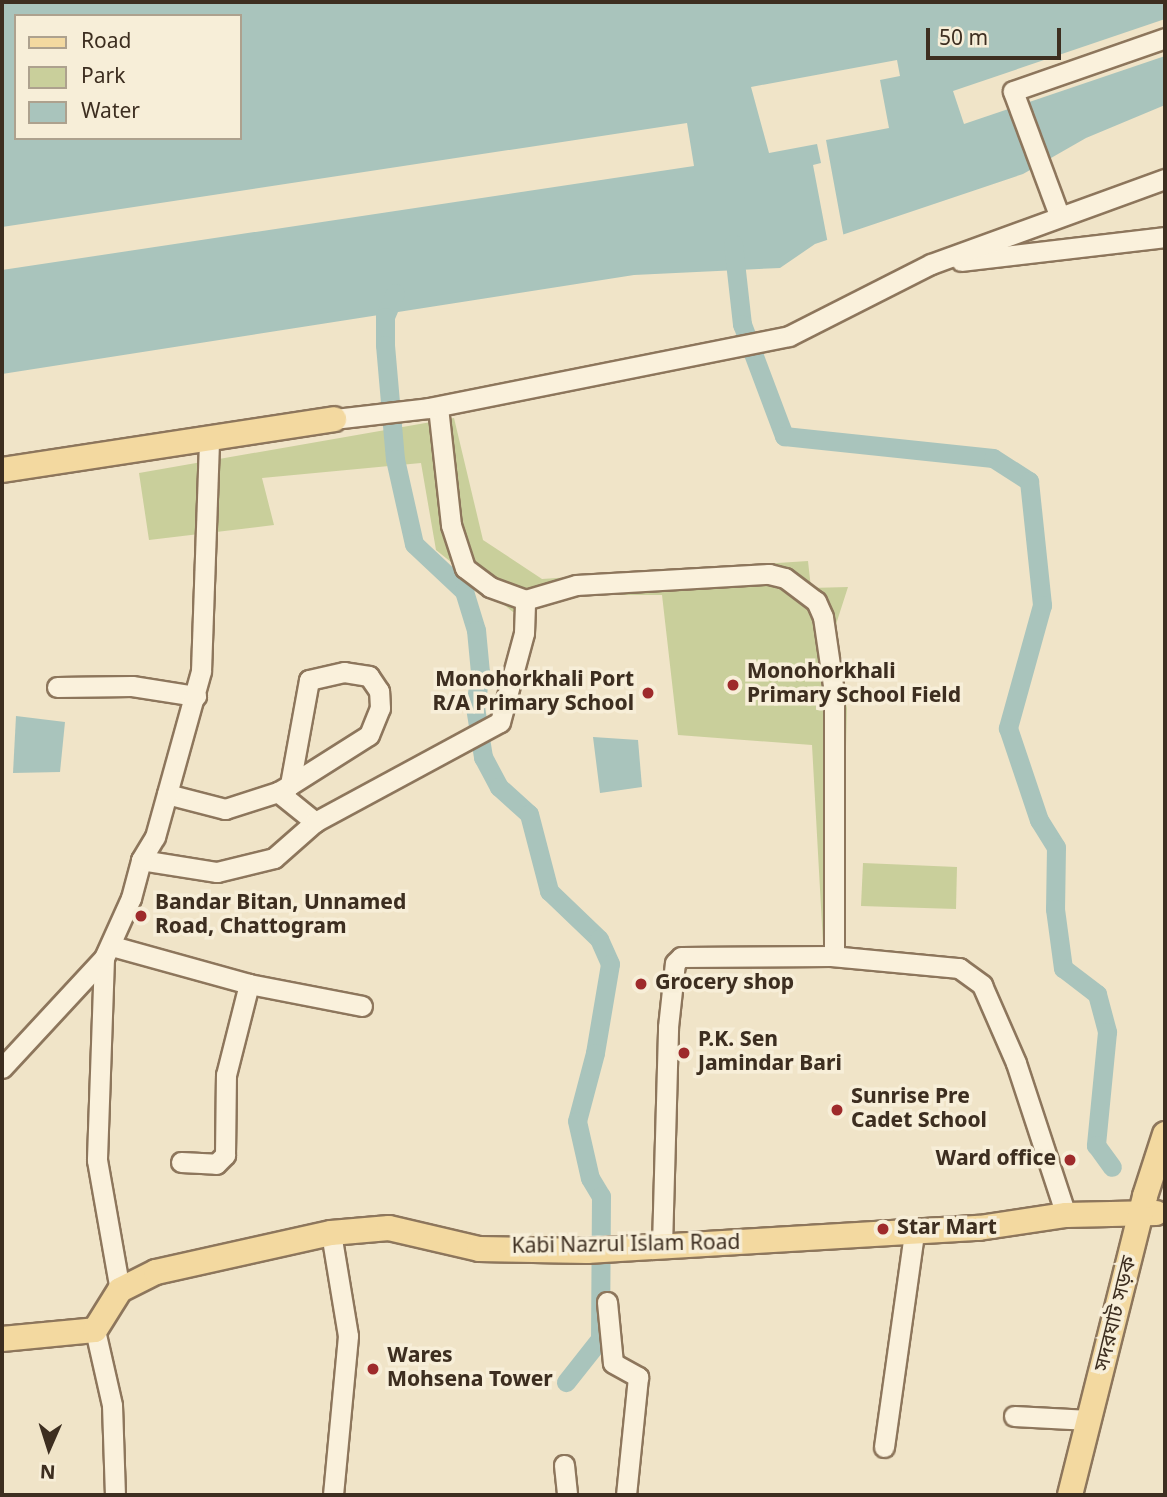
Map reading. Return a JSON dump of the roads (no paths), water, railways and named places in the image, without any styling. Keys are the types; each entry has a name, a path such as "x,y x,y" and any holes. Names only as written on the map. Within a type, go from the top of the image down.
{"main road":[{"path":"2,470 334,418"},
{"name":"সদরঘাট সড়ক","path":"1081,1495 1149,1213 1165,1134"},
{"name":"সদরঘাট সড়ক","path":"1070,1495 1149,1213 1165,1185"},
{"name":"Kabi Nazrul Islam Road","path":"120,1290 156,1272 200,1260 331,1233 389,1228 479,1248 598,1250 914,1233 1066,1215 1149,1213"},
{"path":"2,1339 95,1330 120,1290"}],"street":[{"path":"1059,215 1053,190 1013,91 1165,38"},
{"path":"334,418 433,407 705,357 789,337 931,264 1059,215 1165,179"},
{"path":"931,264 1165,237"},
{"path":"433,407 451,526 465,568 490,587 525,600 576,584 769,574 785,578 816,601 823,617 834,692 834,956"},
{"path":"120,1290 97,1160 108,952 141,860 155,837 201,671 209,439"},
{"path":"141,860 217,872 274,859 314,822 449,747 500,722 524,633 525,600"},
{"path":"167,794 225,809 284,788 369,736 380,708 379,691 369,676 344,672 309,680 284,788"},
{"path":"57,687 132,686 196,696"},
{"path":"284,788 314,822"},
{"path":"108,952 362,1006"},
{"path":"2,1068 108,952"},
{"path":"662,1247 668,1027 677,959 834,956 959,968 982,985 1016,1063 1066,1215"},
{"path":"181,1162 216,1164 225,1155 226,1075 249,984"},
{"path":"331,1233 348,1336 333,1495"},
{"path":"884,1447 914,1233"},
{"path":"607,1302 613,1363 638,1377 626,1495"},
{"path":"95,1330 112,1405 115,1495"},
{"path":"1014,1416 1089,1420"},
{"path":"564,1465 567,1495"}],"water":[{"path":"2,2 1165,2 1165,105 1086,138 1023,174 815,244 780,268 634,275 2,374"},
{"path":"16,716 65,722 60,772 13,773"},
{"path":"593,737 638,740 642,787 600,793"}],"waterway":[{"path":"733,244 742,324 784,436 993,458 1029,481 1042,605 1008,728 1039,820 1056,847 1055,909 1063,968 1097,994 1107,1032 1096,1145 1112,1167"},
{"path":"395,293 385,317 385,345 395,459 414,544 464,591 476,630 480,672 475,707 483,757 499,787 529,814 549,891 599,939 610,964 595,1053 577,1121 590,1178 601,1196 600,1339 566,1382"}],"place":[{"name":"Monohorkhali Primary School Field","path":"733,685"},
{"name":"Monohorkhali Port R/A Primary School","path":"648,693"},
{"name":"Bandar Bitan, Unnamed Road, Chattogram","path":"141,916"},
{"name":"Grocery shop","path":"641,984"},
{"name":"P.K. Sen Jamindar Bari","path":"684,1053"},
{"name":"Sunrise Pre Cadet School","path":"837,1110"},
{"name":"Ward office","path":"1070,1160"},
{"name":"Star Mart","path":"883,1229"},
{"name":"Wares Mohsena Tower","path":"373,1369"}]}
